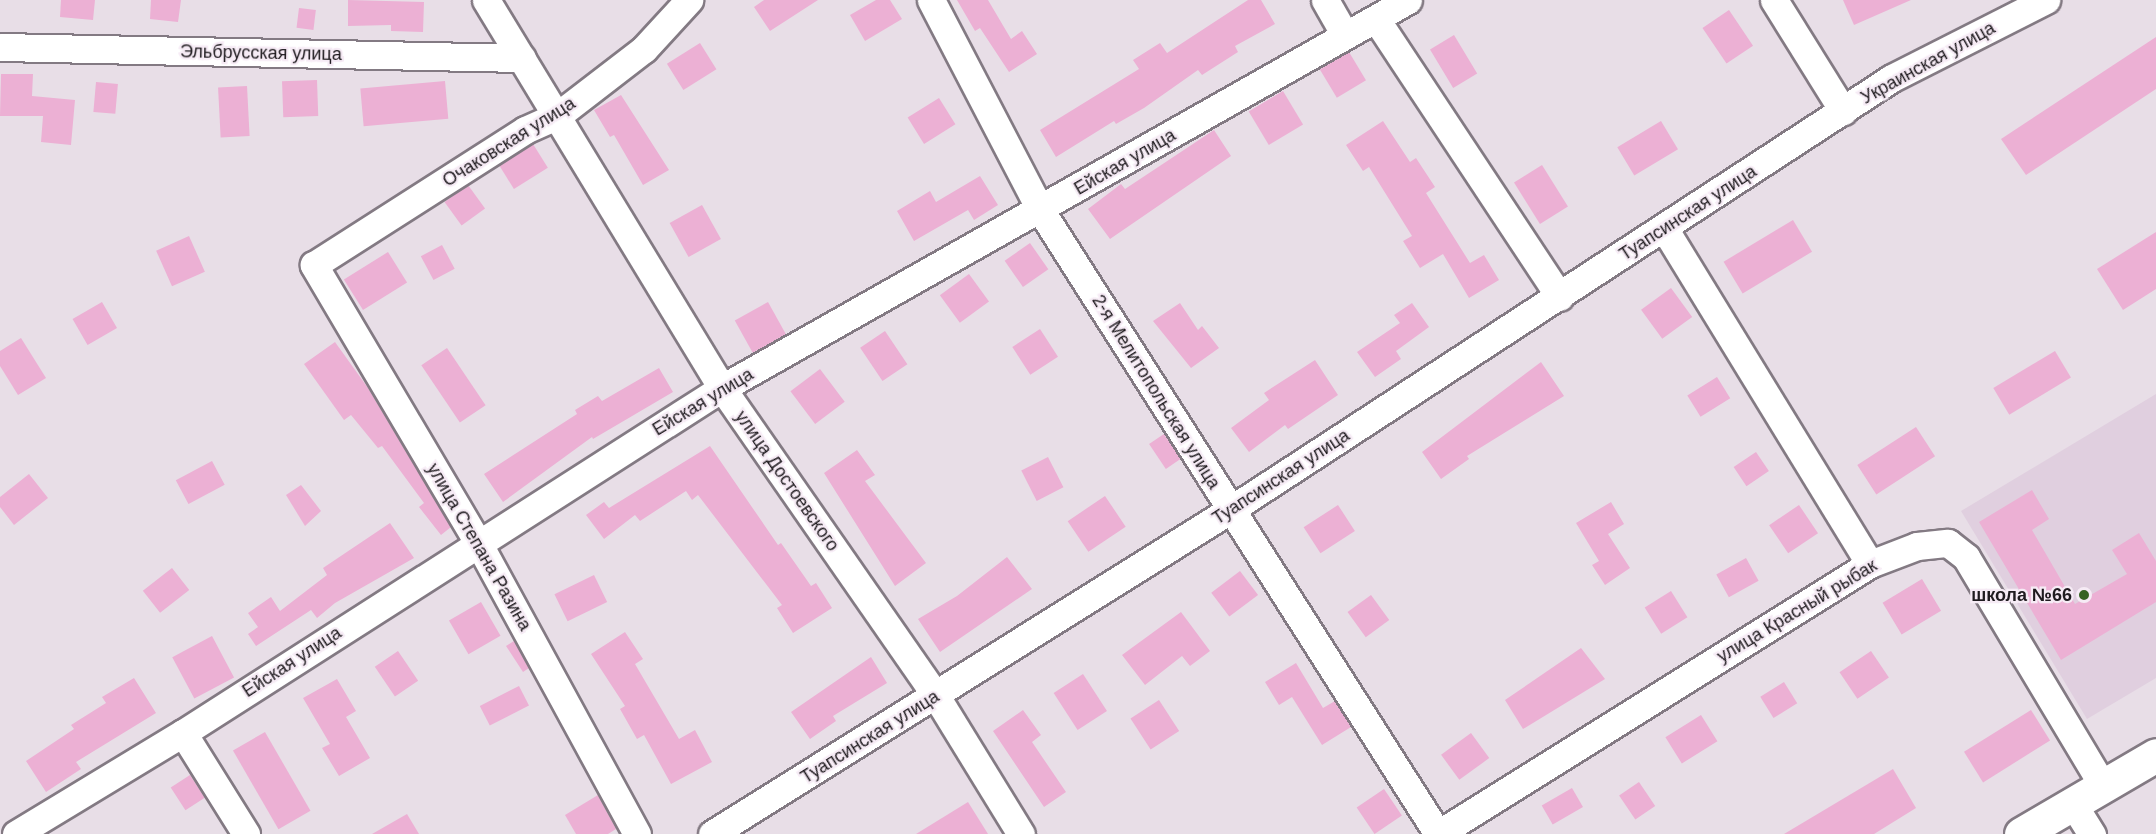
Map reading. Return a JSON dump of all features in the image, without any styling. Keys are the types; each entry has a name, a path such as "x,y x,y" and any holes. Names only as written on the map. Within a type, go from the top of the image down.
{"main road":[{"path":"2021,834 2156,755"}],"street":[{"name":"улица Достоевского","path":"486,0 722,388 936,696 1021,834"},
{"name":"Очаковская улица","path":"314,265 525,130 557,116 644,49 689,0"},
{"name":"2-я Мелитопольская улица","path":"931,0 1041,211 1438,834"},
{"path":"1325,0 1345,35"},
{"name":"Ейская улица","path":"16,834 183,733 477,542 722,388 1041,211 1408,0"},
{"path":"1774,0 1843,111"},
{"name":"Украинская улица","path":"1843,111 1892,78 2046,0"},
{"path":"1376,19 1560,297"},
{"name":"Эльбрусская улица","path":"0,47 522,58"},
{"name":"Туапсинская улица","path":"712,834 1230,510 1843,111"},
{"path":"1664,228 1870,564"},
{"name":"улица Степана Разина","path":"314,265 477,542 637,834"},
{"name":"улица Красный рыбак","path":"1438,834 1870,564 1917,546 1948,543 1966,557 2103,786"},
{"path":"183,733 246,834"},
{"path":"2073,804 2091,834"}],"shaded area":[{"name":"школа №66","path":"2156,394 2156,678 2087,719 1961,511"}],"building":[{"path":"61,0 95,0 93,20 60,17"},
{"path":"151,0 181,0 178,22 150,19"},
{"path":"348,0 424,2 423,32 391,31 391,25 348,26"},
{"path":"764,0 818,0 770,31 754,7"},
{"path":"876,0 890,0 902,19 865,41 850,15"},
{"path":"957,0 988,0 1011,39 1022,31 1037,54 1009,72 980,28 975,31"},
{"path":"1248,0 1261,0 1275,24 1235,46 1238,52 1202,75 1198,70 1144,108 1116,124 1114,121 1056,157 1040,130 1139,69 1133,60 1160,43 1167,53"},
{"path":"1843,0 1911,0 1854,25"},
{"path":"299,8 316,10 313,30 297,28"},
{"path":"1729,10 1753,46 1727,64 1702,28"},
{"path":"1454,35 1477,74 1453,88 1430,49"},
{"path":"2156,37 2156,89 2026,175 2001,139"},
{"path":"700,43 716,69 683,90 667,64"},
{"path":"1349,52 1366,80 1337,98 1320,70"},
{"path":"1,74 33,74 32,96 75,100 71,145 41,142 43,116 0,116"},
{"path":"317,80 318,116 283,117 282,81"},
{"path":"445,81 448,119 364,126 360,88"},
{"path":"96,82 118,84 115,114 93,112"},
{"path":"247,86 250,136 221,137 218,88"},
{"path":"1283,91 1303,124 1269,145 1249,112"},
{"path":"621,95 669,170 643,185 614,135 610,137 594,110"},
{"path":"939,98 955,124 924,144 908,118"},
{"path":"1383,121 1410,162 1416,158 1435,187 1426,193 1470,263 1484,255 1499,280 1469,298 1443,254 1420,268 1403,241 1412,236 1369,167 1363,171 1346,145"},
{"path":"1661,121 1678,149 1634,176 1617,147"},
{"path":"1214,130 1231,156 1110,239 1088,209 1121,184 1125,189"},
{"path":"533,144 548,168 514,189 499,165"},
{"path":"1542,165 1568,207 1540,224 1514,182"},
{"path":"980,176 998,205 974,220 968,210 914,241 897,211 930,191 936,202"},
{"path":"468,185 485,208 462,226 445,202"},
{"path":"702,205 721,239 689,257 670,223"},
{"path":"1793,220 1812,252 1743,293 1724,262"},
{"path":"2156,232 2156,289 2123,310 2097,269"},
{"path":"189,236 205,272 172,286 156,251"},
{"path":"1030,243 1048,269 1023,287 1005,261"},
{"path":"442,245 455,269 433,280 421,256"},
{"path":"388,252 407,283 363,310 344,280"},
{"path":"969,274 989,302 960,323 940,295"},
{"path":"1671,288 1692,317 1662,339 1641,310"},
{"path":"102,302 117,328 88,345 73,319"},
{"path":"768,302 786,334 753,353 735,320"},
{"path":"1180,303 1198,330 1202,326 1219,348 1191,368 1153,321"},
{"path":"1412,303 1429,327 1396,351 1401,359 1375,377 1357,352 1400,323 1394,315"},
{"path":"1040,329 1058,357 1030,375 1012,347"},
{"path":"885,331 907,364 882,381 860,348"},
{"path":"21,338 46,378 18,395 0,366 0,351"},
{"path":"335,342 368,388 451,527 441,535 419,507 424,503 382,446 378,448 351,415 344,420 304,364"},
{"path":"447,348 486,405 460,423 421,365"},
{"path":"2055,351 2071,378 2009,415 1993,388"},
{"path":"1315,360 1338,395 1288,429 1285,425 1249,452 1231,428 1269,400 1264,393"},
{"path":"1541,362 1564,396 1467,456 1469,459 1441,479 1422,452"},
{"path":"659,368 673,392 593,439 592,437 503,502 484,474 577,414 575,410 598,396 602,401"},
{"path":"820,369 845,402 815,424 790,391"},
{"path":"1717,377 1730,398 1701,417 1687,396"},
{"path":"1916,427 1935,456 1876,494 1857,465"},
{"path":"1164,434 1181,459 1166,469 1149,444"},
{"path":"710,446 778,545 781,543 811,586 816,583 832,608 793,633 777,608 782,605 698,495 692,500 686,491 640,521 635,515 604,539 586,515 604,502 609,508"},
{"path":"857,450 875,475 865,481 926,563 895,586 824,473"},
{"path":"1756,452 1769,471 1746,486 1734,467"},
{"path":"1048,457 1063,487 1037,501 1021,471"},
{"path":"212,461 225,485 188,504 176,480"},
{"path":"29,474 48,498 14,525 0,507 0,497"},
{"path":"301,485 321,511 305,526 286,495"},
{"path":"2032,490 2049,519 2032,530 2075,604 2127,574 2112,550 2139,533 2156,561 2156,602 2061,660 1979,522"},
{"path":"1105,496 1126,527 1088,552 1068,521"},
{"path":"1611,502 1624,524 1608,534 1630,568 1605,585 1592,565 1599,561 1576,523"},
{"path":"1338,505 1355,531 1320,553 1304,527"},
{"path":"1799,505 1818,533 1788,553 1769,525"},
{"path":"390,523 414,558 335,603 317,618 311,610 256,646 248,634 258,627 248,613 271,597 280,611 327,575 323,568"},
{"path":"1007,557 1032,589 940,652 918,619 957,596"},
{"path":"1746,558 1759,581 1729,597 1716,574"},
{"path":"172,568 189,590 160,613 143,591"},
{"path":"1240,571 1258,595 1229,617 1211,593"},
{"path":"594,575 607,602 568,621 554,594"},
{"path":"1922,579 1941,611 1902,634 1883,603"},
{"path":"1671,591 1687,617 1661,634 1645,607"},
{"path":"1371,595 1389,620 1366,637 1348,612"},
{"path":"481,602 501,636 468,654 449,620"},
{"path":"1181,612 1210,651 1190,666 1182,656 1145,685 1122,655"},
{"path":"625,632 643,659 635,664 679,739 695,730 712,762 671,784 644,735 637,739 620,709 625,706 591,654"},
{"path":"212,636 234,677 194,699 172,657"},
{"path":"514,641 529,668 523,672 506,646"},
{"path":"1581,648 1605,679 1523,729 1505,700"},
{"path":"398,651 418,681 395,697 375,667"},
{"path":"1871,651 1889,678 1857,699 1839,672"},
{"path":"871,657 887,683 833,716 836,721 810,739 791,712"},
{"path":"1296,663 1323,708 1335,701 1351,727 1322,745 1292,697 1279,705 1265,682"},
{"path":"1083,674 1107,711 1078,730 1054,693"},
{"path":"134,678 156,713 76,762 81,769 46,792 26,761 74,729 71,725 106,703 102,697"},
{"path":"337,679 356,711 346,717 370,758 339,776 322,748 330,744 303,698"},
{"path":"1784,682 1797,703 1774,718 1760,697"},
{"path":"519,686 529,706 490,726 480,706"},
{"path":"1159,700 1179,731 1151,750 1130,719"},
{"path":"1023,710 1041,735 1032,742 1066,792 1044,807 993,731"},
{"path":"2031,710 2050,741 1983,782 1964,752"},
{"path":"1701,715 1717,741 1682,764 1665,737"},
{"path":"265,732 310,811 278,829 233,750"},
{"path":"1471,733 1489,758 1459,780 1441,755"},
{"path":"1893,769 1916,808 1874,834 1784,834"},
{"path":"190,775 205,798 185,810 171,788"},
{"path":"1639,782 1655,806 1635,819 1619,795"},
{"path":"1572,788 1583,807 1553,825 1542,805"},
{"path":"1384,789 1402,816 1375,834 1357,807"},
{"path":"598,795 616,829 608,834 576,834 565,815"},
{"path":"968,802 988,834 916,834"},
{"path":"407,814 419,834 372,834"}],"place":[{"name":"школа №66","path":"2084,595"}]}
